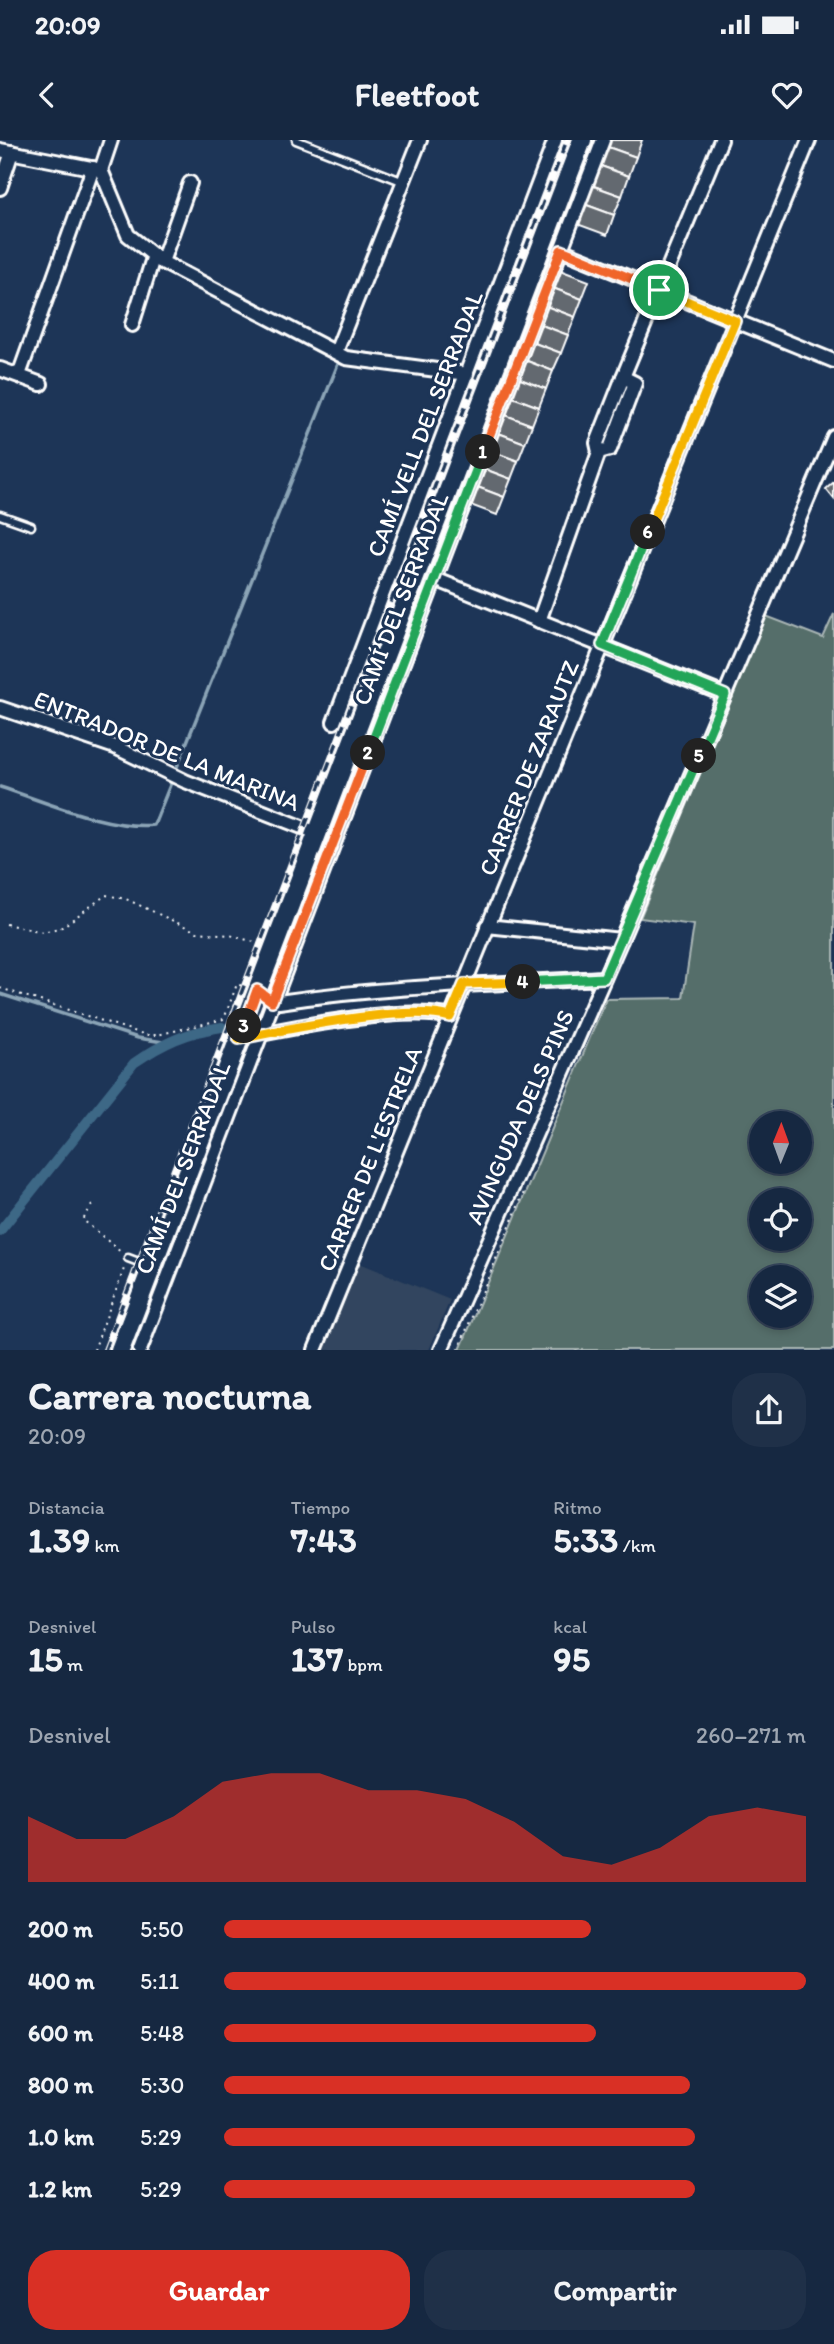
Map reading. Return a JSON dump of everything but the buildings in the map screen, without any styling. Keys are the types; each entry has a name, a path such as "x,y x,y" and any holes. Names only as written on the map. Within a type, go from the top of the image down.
{"street":[{"path":"19,375 97,169 111,140"},
{"path":"336,352 420,140"},
{"name":"CAMÍ VELL DEL SERRADAL","path":"334,722 555,140"},
{"name":"CAMÍ DEL SERRADAL","path":"120,1350 582,140"},
{"name":"CAMÍ DEL SERRADAL","path":"140,1350 603,140"},
{"path":"539,621 599,452 610,449 635,383 623,377 721,140"},
{"name":"CARRER DE ZARAUTZ","path":"464,984 808,140"},
{"path":"0,188 6,151 97,169"},
{"path":"97,169 128,235 158,259 346,358 467,374"},
{"path":"132,325 190,183"},
{"path":"561,250 834,361"},
{"path":"0,369 41,384"},
{"name":"AVINGUDA DELS PINS","path":"441,1350 621,940 834,437"},
{"path":"435,579 725,695"},
{"name":"ENTRADOR DE LA MARINA","path":"0,708 115,747 185,781 317,833"},
{"path":"487,926 621,940"},
{"path":"257,990 272,1001 360,990 604,978"},
{"name":"CARRER DE L'ESTRELA","path":"315,1350 464,984"},
{"path":"239,1039 353,1019 437,1013 450,1017"}],"lane":[{"path":"296,140 404,182"},
{"path":"0,515 31,526"},
{"path":"128,1258 152,1267"}],"path":[{"path":"6,923 43,932 62,927 106,895 127,899 197,932 230,935 274,947"},
{"path":"0,988 146,1035 157,1035 224,1019 237,984 257,990"},
{"path":"458,1350 528,1183 517,1177"},
{"path":"92,1205 83,1220 128,1258 94,1350"}],"shaded area":[{"path":"357,1262 450,1300 429,1350 321,1350"}],"green space":[{"path":"834,614 834,1350 460,1350 606,999 683,998 694,925 640,918 766,616 823,638"}],"waterway":[{"path":"343,352 427,140"},
{"path":"175,772 340,359"},
{"path":"0,787 97,819 154,825 172,780"},
{"path":"0,994 138,1038 163,1042"},
{"path":"0,1231 134,1063 176,1039 222,1027"}],"railway":[{"path":"105,1350 567,140"}],"route":[{"path":"561,250 659,290 735,321 602,645 725,695 604,978 464,984 450,1017 437,1013 353,1019 239,1039 257,990 272,1001 561,250"}]}
